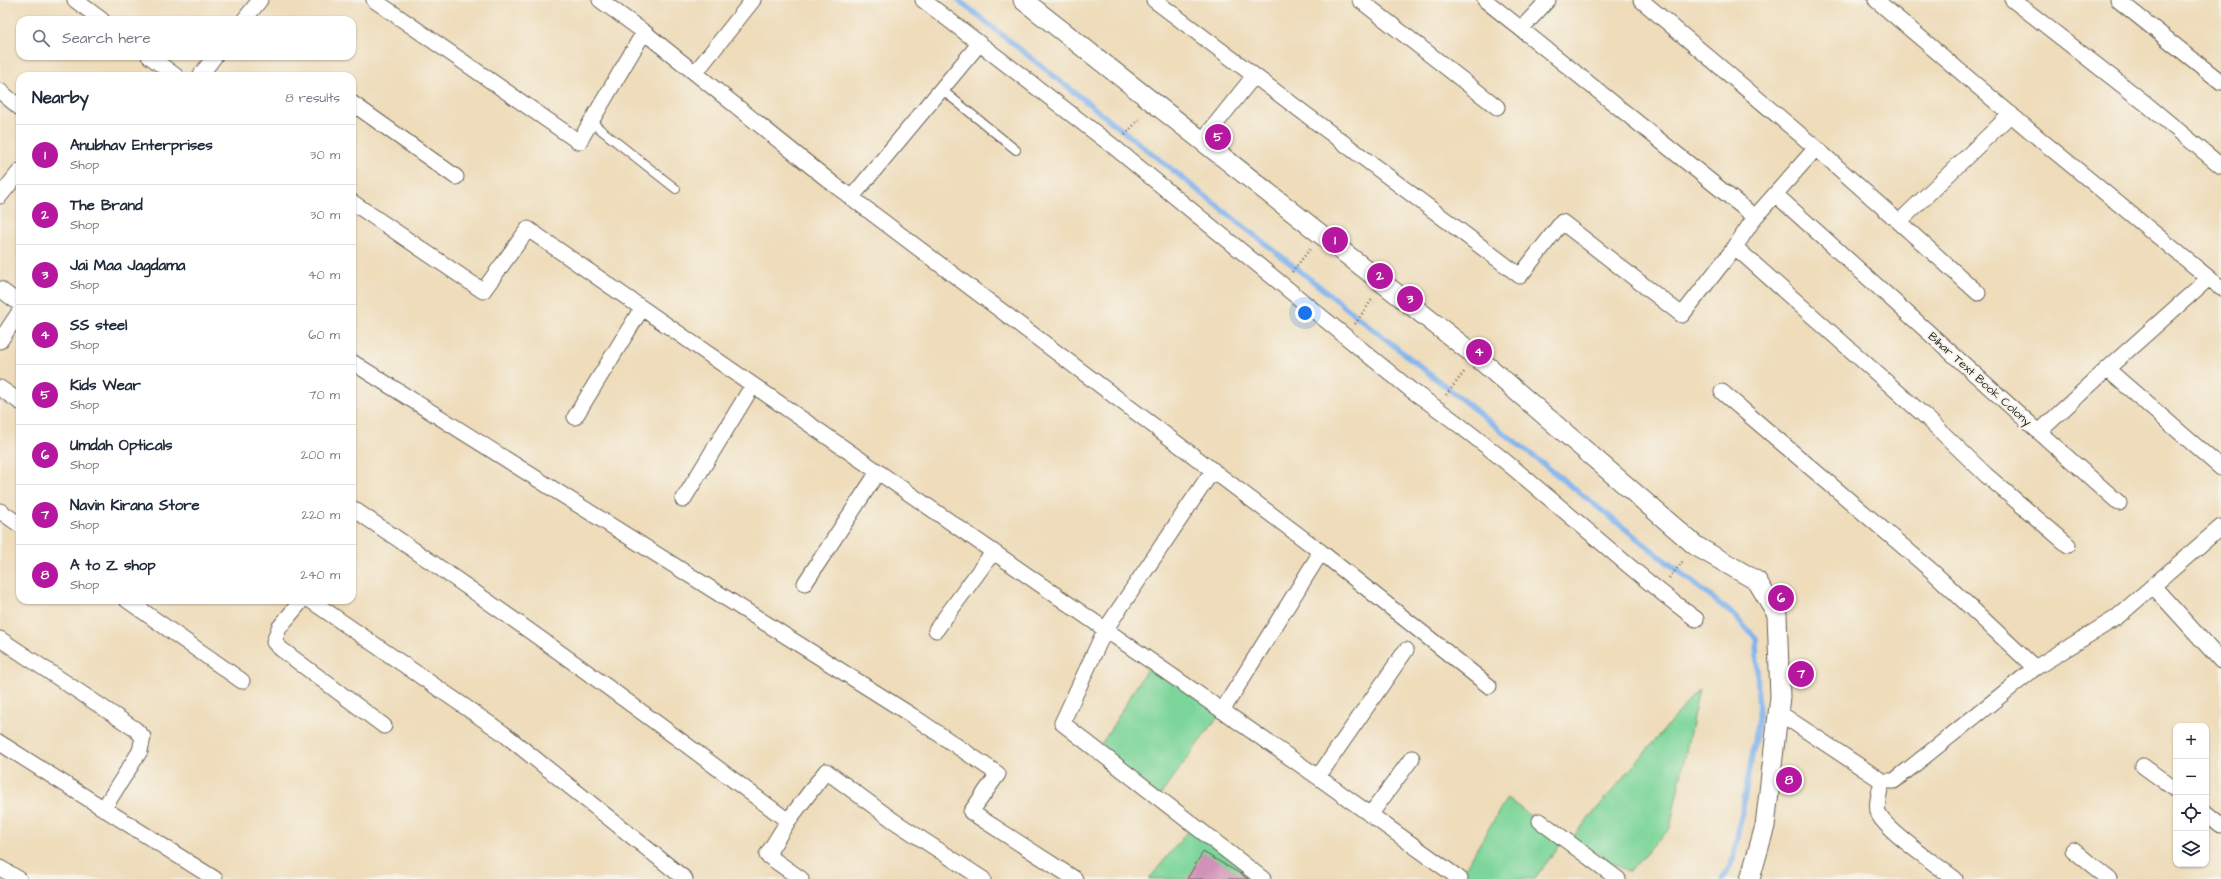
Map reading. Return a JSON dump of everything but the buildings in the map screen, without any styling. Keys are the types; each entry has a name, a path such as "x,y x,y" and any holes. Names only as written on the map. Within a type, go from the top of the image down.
{"street":[{"path":"75,0 97,16"},
{"path":"247,16 260,0"},
{"path":"374,0 579,142 644,32"},
{"path":"600,0 644,32 851,198 1321,552 1489,686"},
{"path":"695,73 753,0"},
{"path":"923,0 1114,147 1410,390 1436,407 1542,492 1658,592 1696,619"},
{"path":"1023,0 1477,357 1696,546 1757,581 1777,614 1780,697 1765,826 1750,879"},
{"path":"1154,0 1520,276 1562,222 1682,314 1735,248 1755,217 1816,148"},
{"path":"1360,0 1498,107"},
{"path":"1485,0 1755,217"},
{"path":"1521,29 1548,0"},
{"path":"1641,0 1816,148 1978,293"},
{"path":"1876,0 2221,288"},
{"path":"2013,0 2145,103 2221,166"},
{"path":"2118,0 2221,82"},
{"path":"851,198 979,44"},
{"path":"155,60 171,72"},
{"path":"203,72 212,60"},
{"path":"1202,141 1254,76"},
{"path":"0,91 16,105"},
{"path":"356,106 456,177"},
{"path":"1898,222 2011,114"},
{"path":"0,196 16,176"},
{"name":"Bihar Text Book Colony","path":"1775,194 2038,432 2107,368 2209,278"},
{"path":"356,205 483,291 528,229 1318,777 1460,879"},
{"path":"1735,248 1928,419 1986,475 2068,545"},
{"path":"0,288 16,301"},
{"path":"575,417 642,308"},
{"path":"0,340 16,317"},
{"path":"356,365 911,715 998,774 971,812 1075,879"},
{"path":"2107,368 2221,468"},
{"path":"683,500 753,386"},
{"path":"1722,392 1933,572 2035,668"},
{"path":"2,395 16,400"},
{"path":"2038,432 2119,503"},
{"path":"1212,470 1105,630 1062,723 1263,879"},
{"path":"805,583 878,472"},
{"path":"0,511 16,522"},
{"path":"356,511 447,572 661,726 788,821"},
{"path":"1778,712 1882,781 1894,781 2035,668 2116,618 2221,527"},
{"path":"936,630 992,552"},
{"path":"1222,711 1321,552"},
{"path":"2153,586 2221,661"},
{"path":"133,604 242,681"},
{"path":"299,604 278,628 274,642 281,649 384,726"},
{"path":"316,604 504,734 685,879"},
{"path":"0,639 135,728 143,737 140,751 104,808"},
{"path":"1318,777 1406,650"},
{"path":"0,743 215,879"},
{"path":"1370,815 1412,758"},
{"path":"2143,766 2173,788"},
{"path":"801,879 767,855 788,821 826,771 894,821 983,879"},
{"path":"1882,781 1878,801 1878,814 1890,828 1955,879"},
{"path":"2209,815 2221,824"},
{"path":"1540,821 1618,879"},
{"path":"2073,850 2109,879"},
{"path":"0,868 19,879"}],"lane":[{"path":"941,89 1016,150"},
{"path":"591,122 676,189"}],"path":[{"path":"1124,137 1139,119"},
{"path":"1290,273 1306,254"},
{"path":"1356,322 1367,306"},
{"path":"1448,393 1463,375"},
{"path":"1668,580 1685,559"}],"green space":[{"path":"1151,662 1222,711 1159,797 1098,750"},
{"path":"1699,689 1670,828 1629,872 1571,839"},
{"path":"1507,798 1563,841 1534,879 1466,879 1461,875"},
{"path":"1188,831 1222,850 1235,862 1248,879 1149,879"}],"waterway":[{"path":"958,0 1730,612 1756,638 1759,718 1733,860 1722,879"}],"place":[{"name":"Kids Wear","path":"1218,137"},
{"name":"Anubhav Enterprises","path":"1335,240"},
{"name":"The Brand","path":"1380,276"},
{"name":"Jai Maa Jagdama","path":"1410,299"},
{"name":"SS steel","path":"1479,352"},
{"name":"Umdah Opticals","path":"1781,598"},
{"name":"Navin Kirana Store","path":"1801,674"},
{"name":"A to Z shop","path":"1789,780"}]}
